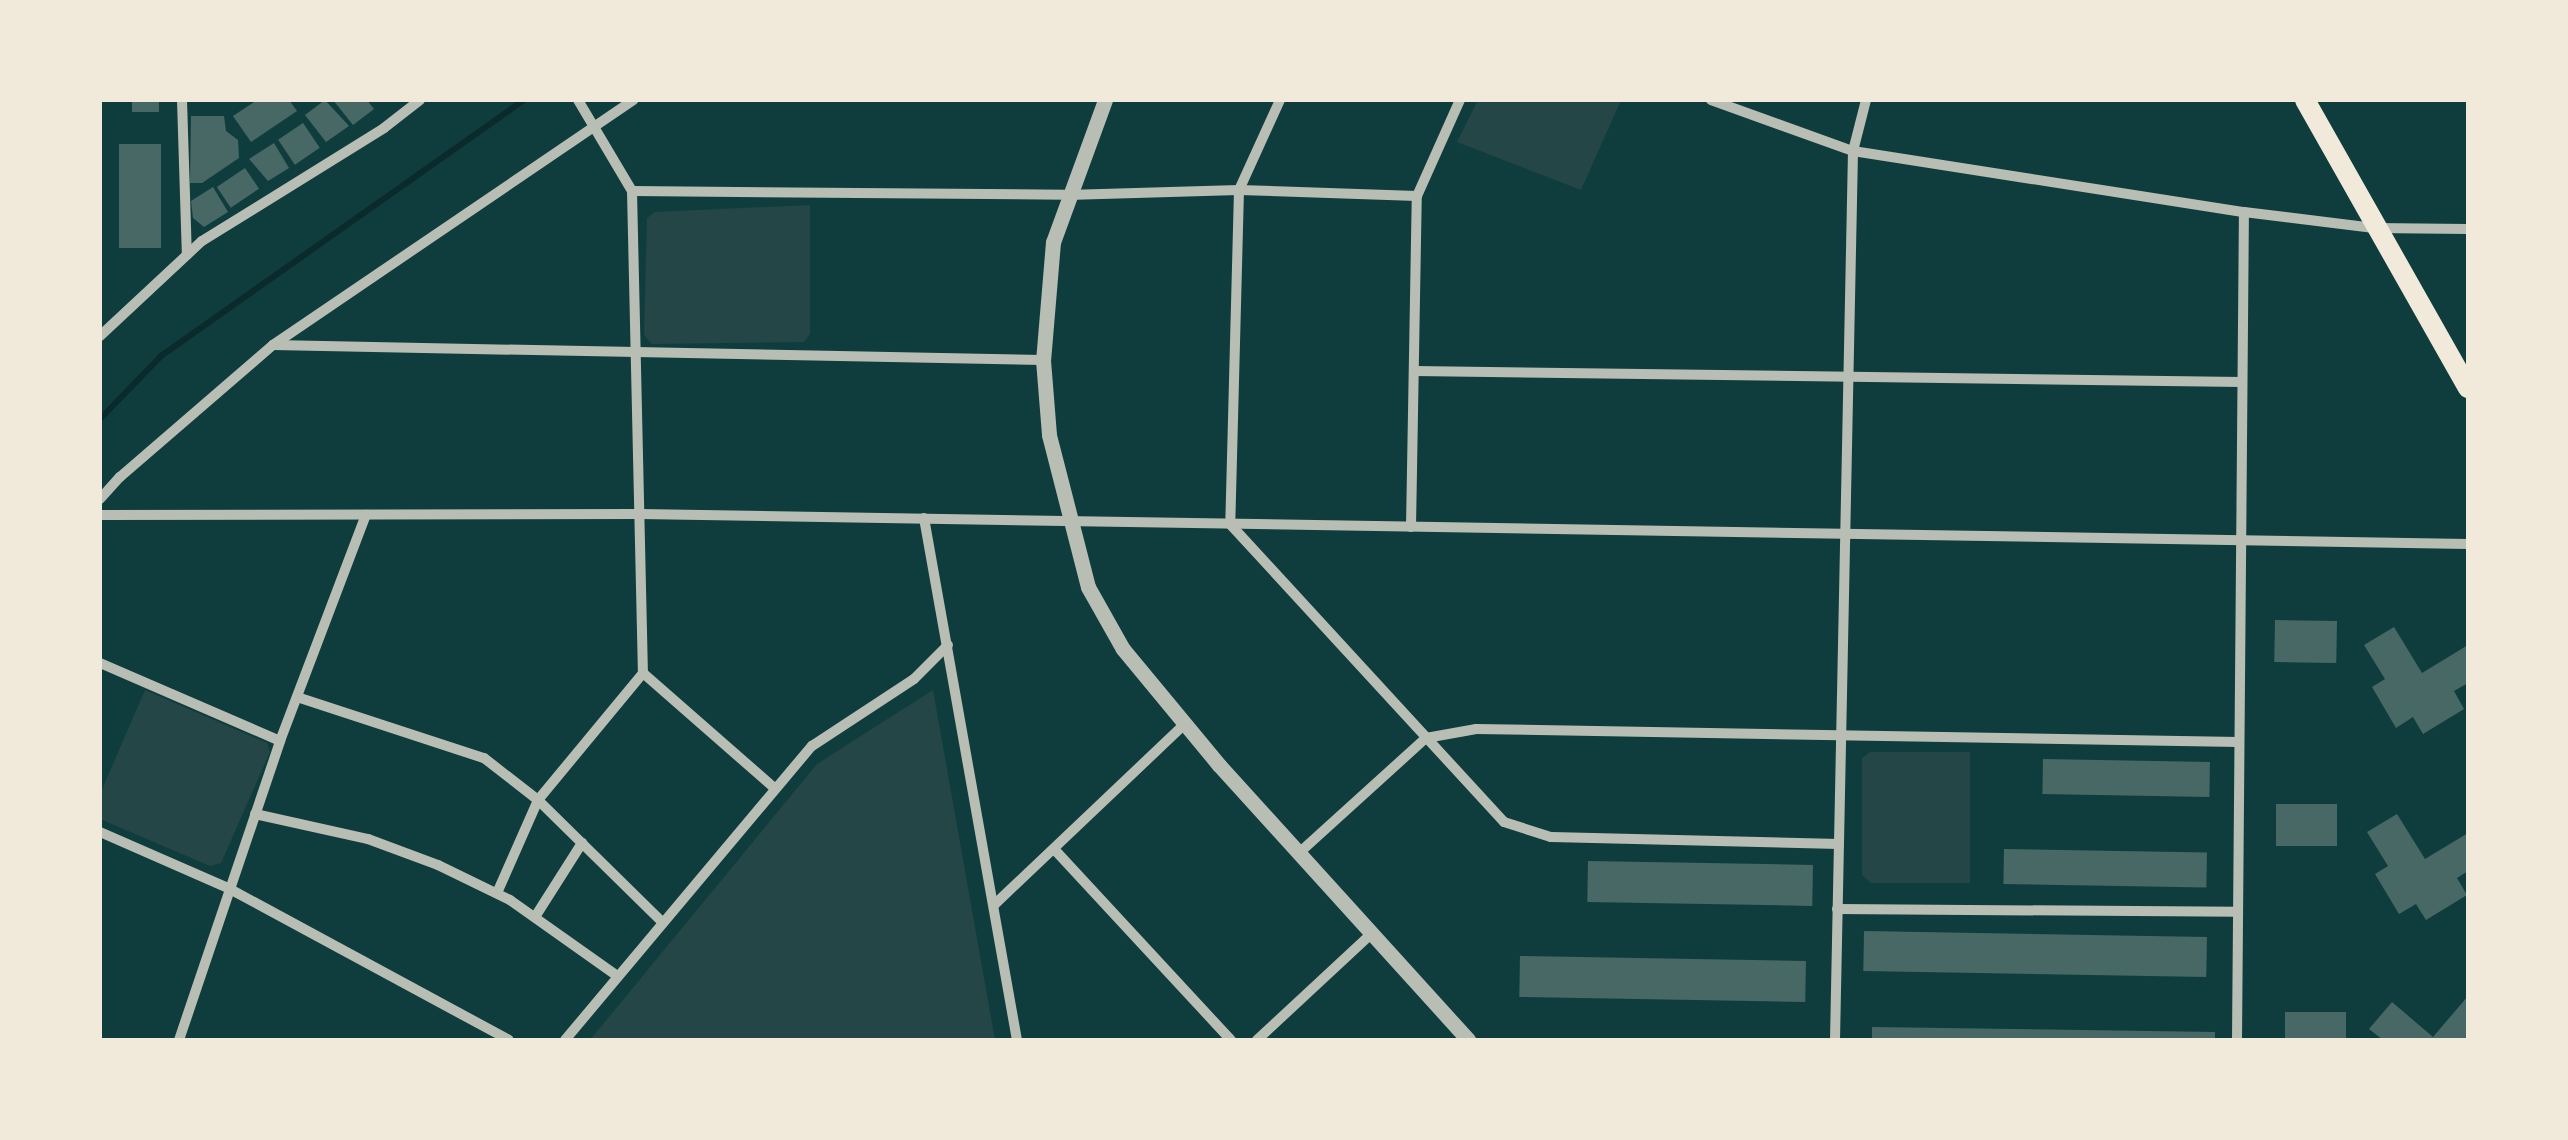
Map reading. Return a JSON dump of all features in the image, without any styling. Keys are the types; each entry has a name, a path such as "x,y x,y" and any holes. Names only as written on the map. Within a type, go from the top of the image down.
{"main road":[{"path":"2306,100 2374,228 2466,380"}],"street":[{"path":"182,100 187,255"},
{"path":"100,336 187,255 420,100"},
{"path":"100,499 274,345 634,100"},
{"path":"1106,100 1067,195 1053,242 1043,360 1048,435 1088,587 1123,649 1185,724 1468,1040"},
{"path":"1280,100 1238,190 1230,524 1504,822 1551,837 1839,844"},
{"path":"1410,527 1417,196 1460,100"},
{"path":"1712,100 1853,151 2244,212 2374,228 2468,229"},
{"path":"1834,1040 1853,151 1866,100"},
{"path":"497,893 538,800 643,673 632,192 581,104"},
{"path":"632,192 1067,195 1238,190 1417,196"},
{"path":"2237,1040 2244,212"},
{"path":"274,345 636,349 1043,360"},
{"path":"1414,371 2242,382"},
{"path":"184,1038 228,888 366,514"},
{"path":"100,515 640,514 1846,537 2468,544"},
{"path":"924,518 1017,1040"},
{"path":"565,1040 661,921 812,746 914,679 948,645"},
{"path":"100,664 280,742"},
{"path":"643,673 773,788"},
{"path":"297,697 484,758 538,800 661,921"},
{"path":"994,905 1185,724"},
{"path":"1299,853 1426,738 1476,729 2239,742"},
{"path":"256,814 368,839 497,893 616,975"},
{"path":"100,832 228,888 510,1040"},
{"path":"534,917 582,843"},
{"path":"1054,849 1231,1040"},
{"path":"1838,909 2238,912"},
{"path":"1257,1040 1372,933"}],"shaded area":[{"path":"1478,100 1621,100 1581,190 1457,142"},
{"path":"810,205 810,334 804,342 652,344 644,335 647,218 655,212"},
{"path":"145,690 267,743 270,752 221,863 210,866 100,819 100,794"},
{"path":"933,690 995,1040 590,1040 817,764"},
{"path":"1870,752 1970,752 1970,883 1871,883 1862,875 1862,758"}],"building":[{"path":"132,100 159,100 159,112 132,112"},
{"path":"257,100 289,100 297,111 251,142 233,116"},
{"path":"325,100 349,126 326,142 305,115"},
{"path":"333,100 367,100 374,109 353,125"},
{"path":"191,116 224,116 226,131 238,140 239,158 202,183 190,183"},
{"path":"303,123 320,148 295,165 278,140"},
{"path":"274,143 289,168 268,181 249,159"},
{"path":"119,144 161,144 161,248 119,248"},
{"path":"245,168 259,189 231,208 217,187"},
{"path":"213,187 228,212 204,227 193,218 191,201"},
{"path":"2275,620 2337,621 2336,663 2274,662"},
{"path":"2394,627 2422,673 2468,645 2468,683 2454,691 2464,709 2423,734 2413,717 2396,728 2372,687 2385,679 2364,645"},
{"path":"2043,759 2210,762 2209,797 2042,794"},
{"path":"2276,804 2337,804 2337,846 2276,846"},
{"path":"2397,814 2425,859 2468,833 2468,871 2457,878 2467,895 2426,920 2416,904 2399,914 2375,874 2388,866 2367,832"},
{"path":"2004,849 2207,853 2206,888 2003,884"},
{"path":"1588,861 1813,865 1812,906 1587,902"},
{"path":"1864,931 2207,937 2206,977 1863,971"},
{"path":"1520,956 1806,961 1805,1002 1519,997"},
{"path":"2468,996 2468,1040 2383,1040 2369,1029 2392,1002 2433,1037"},
{"path":"2285,1012 2346,1012 2346,1040 2285,1040"},
{"path":"1872,1027 2215,1032 2215,1040 1872,1040"}],"waterway":[{"path":"100,419 161,356 524,100"}]}
